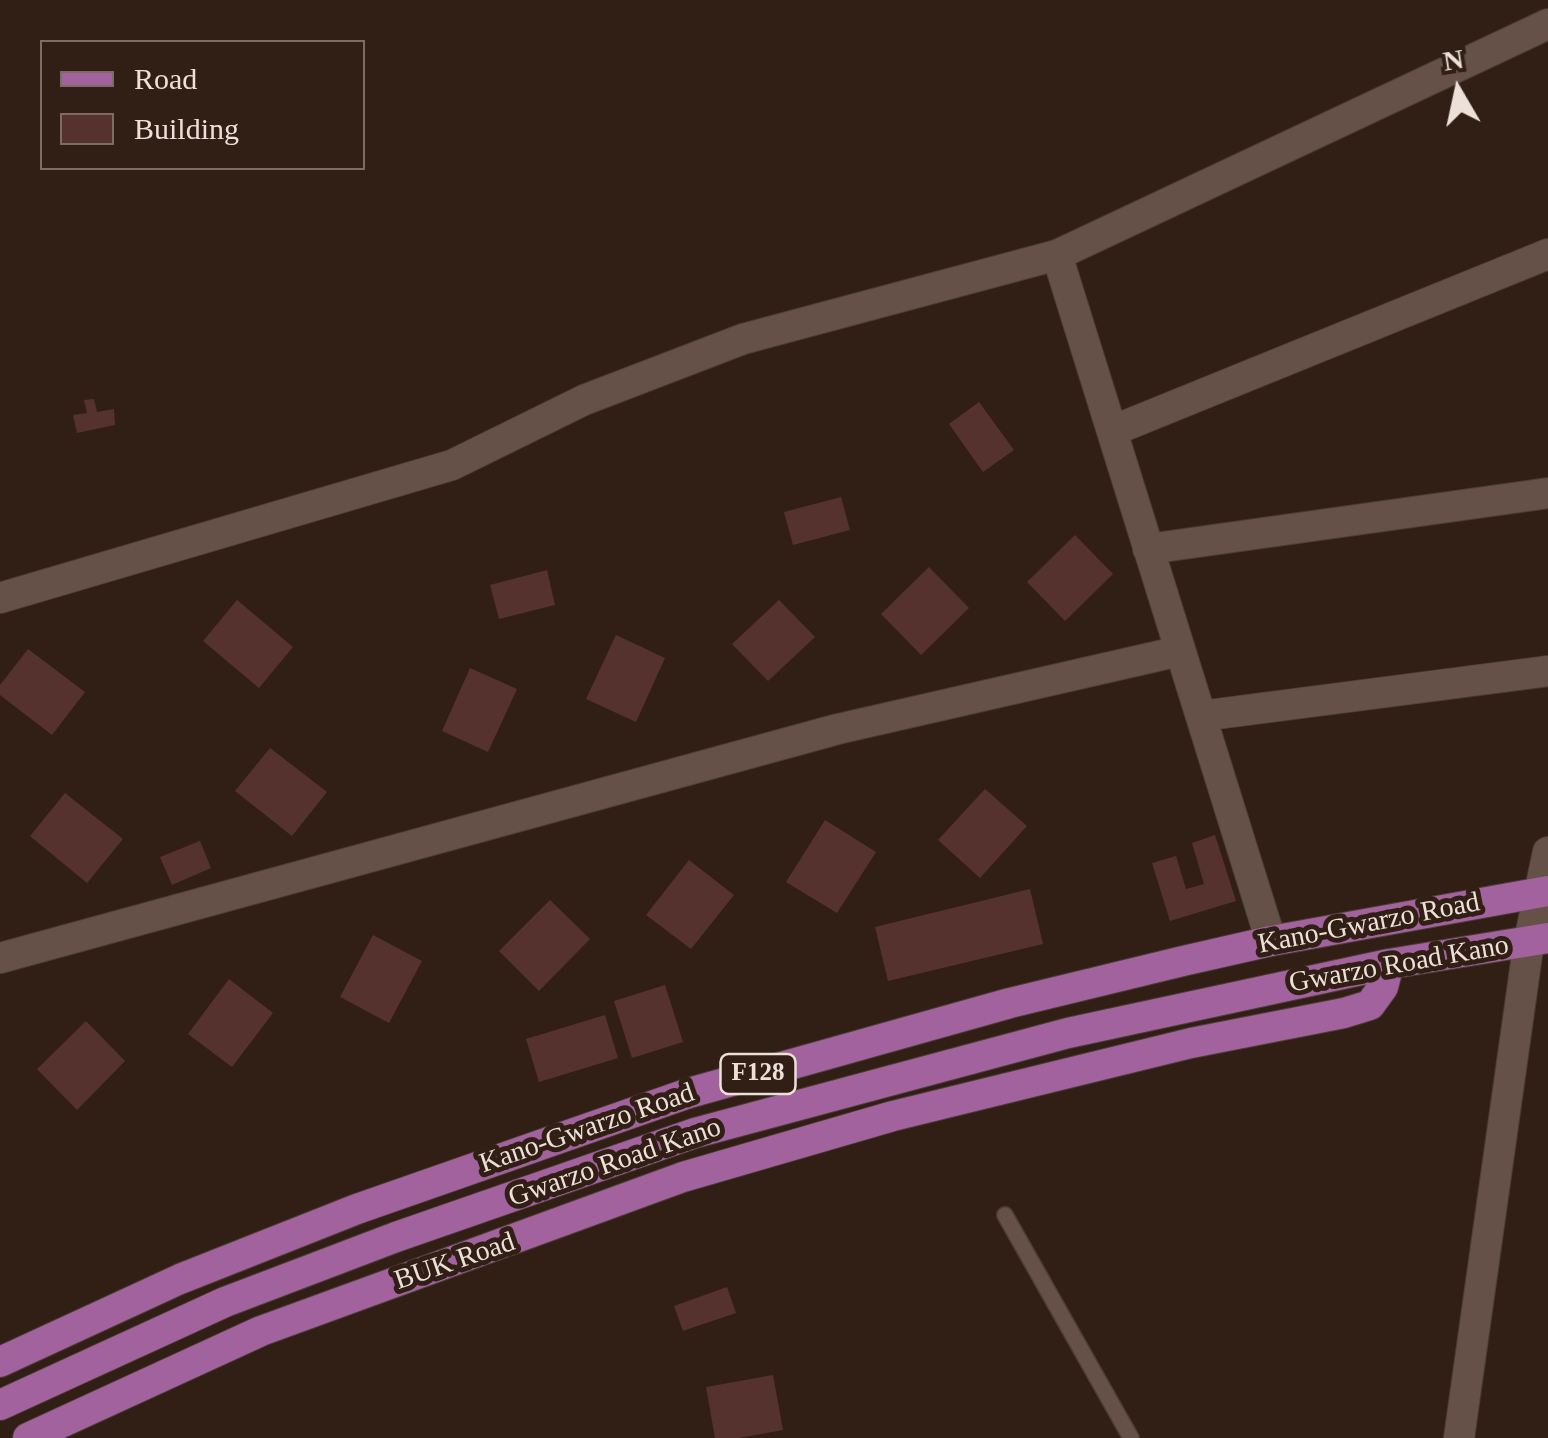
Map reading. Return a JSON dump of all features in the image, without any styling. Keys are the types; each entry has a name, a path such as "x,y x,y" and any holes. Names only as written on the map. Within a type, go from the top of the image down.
{"main road":[{"name":"Kano-Gwarzo Road","path":"0,1362 180,1279 358,1209 690,1093 1010,1003 1270,941 1544,891"},
{"name":"Gwarzo Road Kano","path":"0,1405 225,1302 396,1237 695,1134 1068,1033 1389,964 1538,940"},
{"name":"BUK Road","path":"28,1438 261,1332 683,1178 893,1116 1192,1043 1370,1005 1382,987 1389,964"},
{"path":"860,1087 893,1116"},
{"path":"396,1237 412,1277"}],"street":[{"path":"0,598 452,466 584,400 743,339 1057,255 1548,24"},
{"path":"1112,431 1548,254"},
{"path":"1057,255 1270,941"},
{"path":"1148,548 1548,493"},
{"path":"0,958 784,743 1180,651"},
{"path":"1200,716 1548,671"},
{"path":"1459,1438 1538,940 1548,852"}],"lane":[{"path":"1005,1215 1131,1438"}],"building":[{"path":"94,399 97,412 114,409 115,425 77,433 73,415 87,413 84,400"},
{"path":"979,402 1014,450 983,472 949,424"},
{"path":"841,497 850,530 793,545 784,512"},
{"path":"1075,535 1113,574 1065,621 1027,582"},
{"path":"929,567 969,608 921,655 881,614"},
{"path":"547,570 555,605 499,619 490,585"},
{"path":"237,600 293,647 259,688 203,641"},
{"path":"779,600 815,637 768,681 732,644"},
{"path":"616,635 665,658 636,722 586,699"},
{"path":"28,649 85,692 52,735 0,695 0,685"},
{"path":"470,668 517,689 488,752 442,731"},
{"path":"270,748 327,792 292,836 235,791"},
{"path":"985,789 1027,826 980,878 938,840"},
{"path":"65,793 123,839 87,883 30,836"},
{"path":"825,820 876,852 837,913 786,882"},
{"path":"1215,835 1236,901 1170,921 1152,863 1176,856 1186,889 1204,884 1192,843"},
{"path":"200,841 211,868 172,885 160,857"},
{"path":"689,860 734,895 691,949 646,915"},
{"path":"1030,889 1043,944 888,981 875,927"},
{"path":"550,900 590,939 539,991 499,951"},
{"path":"373,935 422,961 389,1023 340,997"},
{"path":"229,979 273,1013 232,1067 188,1034"},
{"path":"665,985 683,1042 632,1058 614,1001"},
{"path":"605,1015 618,1058 539,1082 526,1039"},
{"path":"86,1021 125,1061 77,1110 37,1069"},
{"path":"727,1287 736,1313 683,1331 674,1306"},
{"path":"773,1375 783,1430 715,1438 706,1387"}]}
